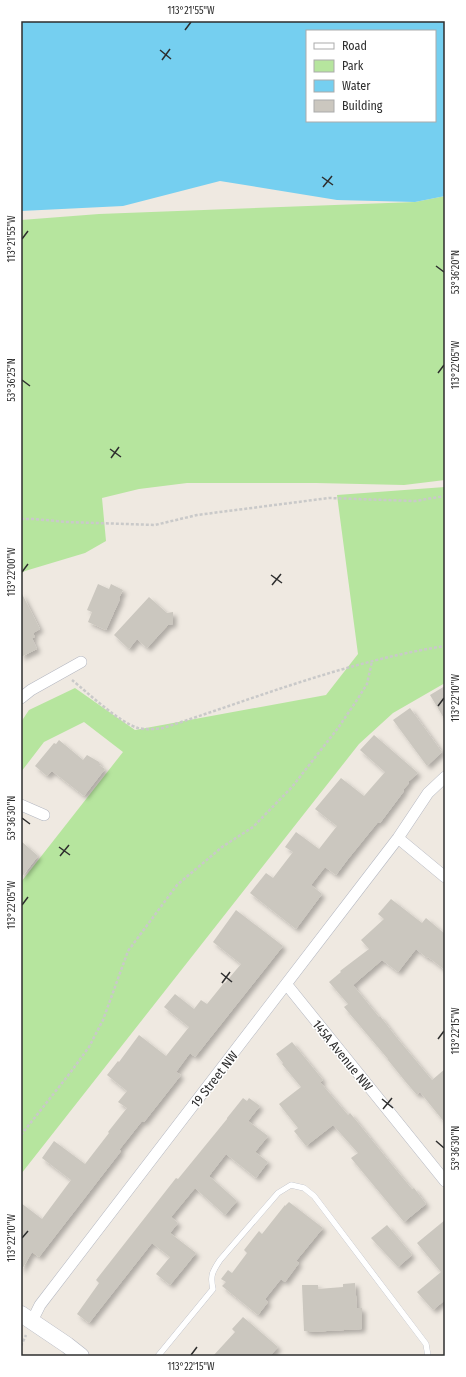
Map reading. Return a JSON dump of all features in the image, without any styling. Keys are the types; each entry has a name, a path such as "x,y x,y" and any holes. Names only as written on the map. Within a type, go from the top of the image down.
{"street":[{"path":"21,698 31,690 81,662"},
{"name":"19 Street NW","path":"27,1318 40,1305 287,985 398,838 428,793 445,777"},
{"path":"21,805 44,816"},
{"path":"398,838 445,878"},
{"name":"145A Avenue NW","path":"287,985 445,1181"},
{"path":"27,1318 81,1356"}],"lane":[{"path":"158,1356 212,1289 212,1272 220,1260 278,1193 291,1185 304,1188 314,1196 426,1344 428,1356"}],"path":[{"path":"21,519 155,526 197,515 329,498 415,501 445,496"},
{"path":"62,672 127,722 138,728 163,728 321,676 372,661 445,646"},
{"path":"21,1135 70,1074 89,1047 103,1020 128,951 177,885 222,847 253,827 292,787 338,728 355,703 367,684 372,661"}],"green space":[{"path":"445,196 445,480 404,485 187,483 139,489 102,498 106,541 85,553 21,573 21,220 99,214 415,202"},
{"path":"445,487 445,683 393,713 359,744 21,1174 21,882 123,752 84,722 44,742 21,772 21,722 29,710 75,688 135,730 326,695 358,654 337,495"}],"water":[{"path":"21,21 445,21 445,196 415,202 337,200 220,181 123,206 21,211"}],"building":[{"path":"98,584 109,589 111,584 123,590 106,630 88,622 92,612 87,610"},
{"path":"21,592 40,629 33,633 35,637 32,638 37,649 21,657"},
{"path":"149,597 167,613 173,612 173,624 168,625 147,648 137,639 129,649 114,635"},
{"path":"445,686 445,720 430,695"},
{"path":"410,708 442,752 427,766 393,720"},
{"path":"374,735 418,773 408,782 409,783 403,790 404,791 380,823 378,822 336,875 325,867 311,885 322,894 296,929 250,893 266,873 273,878 293,852 285,847 296,832 319,849 337,826 315,809 341,778 364,796 385,772 360,750"},
{"path":"59,740 83,760 87,755 99,762 99,765 105,769 84,796 52,771 47,776 35,766 54,743 56,744"},
{"path":"21,841 38,856 21,878"},
{"path":"391,899 422,923 426,918 445,934 445,970 416,949 398,972 382,960 353,985 432,1080 445,1069 445,1123 420,1092 417,1095 344,1007 348,1004 329,982 341,972 340,971 369,949 361,940 384,919 378,914"},
{"path":"236,910 283,946 195,1057 190,1053 176,1072 181,1075 144,1122 142,1121 119,1150 121,1151 39,1257 32,1252 21,1271 21,1203 42,1219 71,1180 42,1158 54,1141 85,1164 127,1108 118,1102 127,1091 107,1075 118,1061 119,1062 139,1035 166,1056 189,1027 164,1007 175,994 194,1009 201,1000 207,1004 241,964 213,942"},
{"path":"292,1042 323,1080 320,1082 348,1115 350,1113 426,1204 404,1222 351,1158 358,1153 333,1125 306,1146 294,1131 298,1128 279,1104 301,1087 282,1064 283,1063 276,1054"},
{"path":"243,1098 247,1101 249,1098 260,1106 248,1121 268,1136 255,1152 268,1162 256,1178 226,1154 209,1176 237,1201 225,1215 195,1188 171,1217 178,1223 170,1233 196,1253 184,1268 170,1285 156,1274 170,1257 152,1243 89,1323 77,1314 99,1283 96,1280 176,1178 178,1179"},
{"path":"289,1202 323,1228 296,1261 299,1263 285,1282 281,1279 265,1299 268,1302 258,1315 222,1286 226,1282 221,1279 228,1270 232,1273 247,1253 244,1250 259,1231 262,1234"},
{"path":"445,1220 445,1300 433,1310 417,1292 441,1272 417,1243"},
{"path":"387,1225 412,1255 398,1267 371,1238"},
{"path":"355,1283 357,1308 362,1308 362,1329 304,1331 302,1285 318,1285 318,1289 343,1287 343,1284"},
{"path":"243,1317 278,1347 270,1356 213,1356 235,1332 232,1329"}]}
